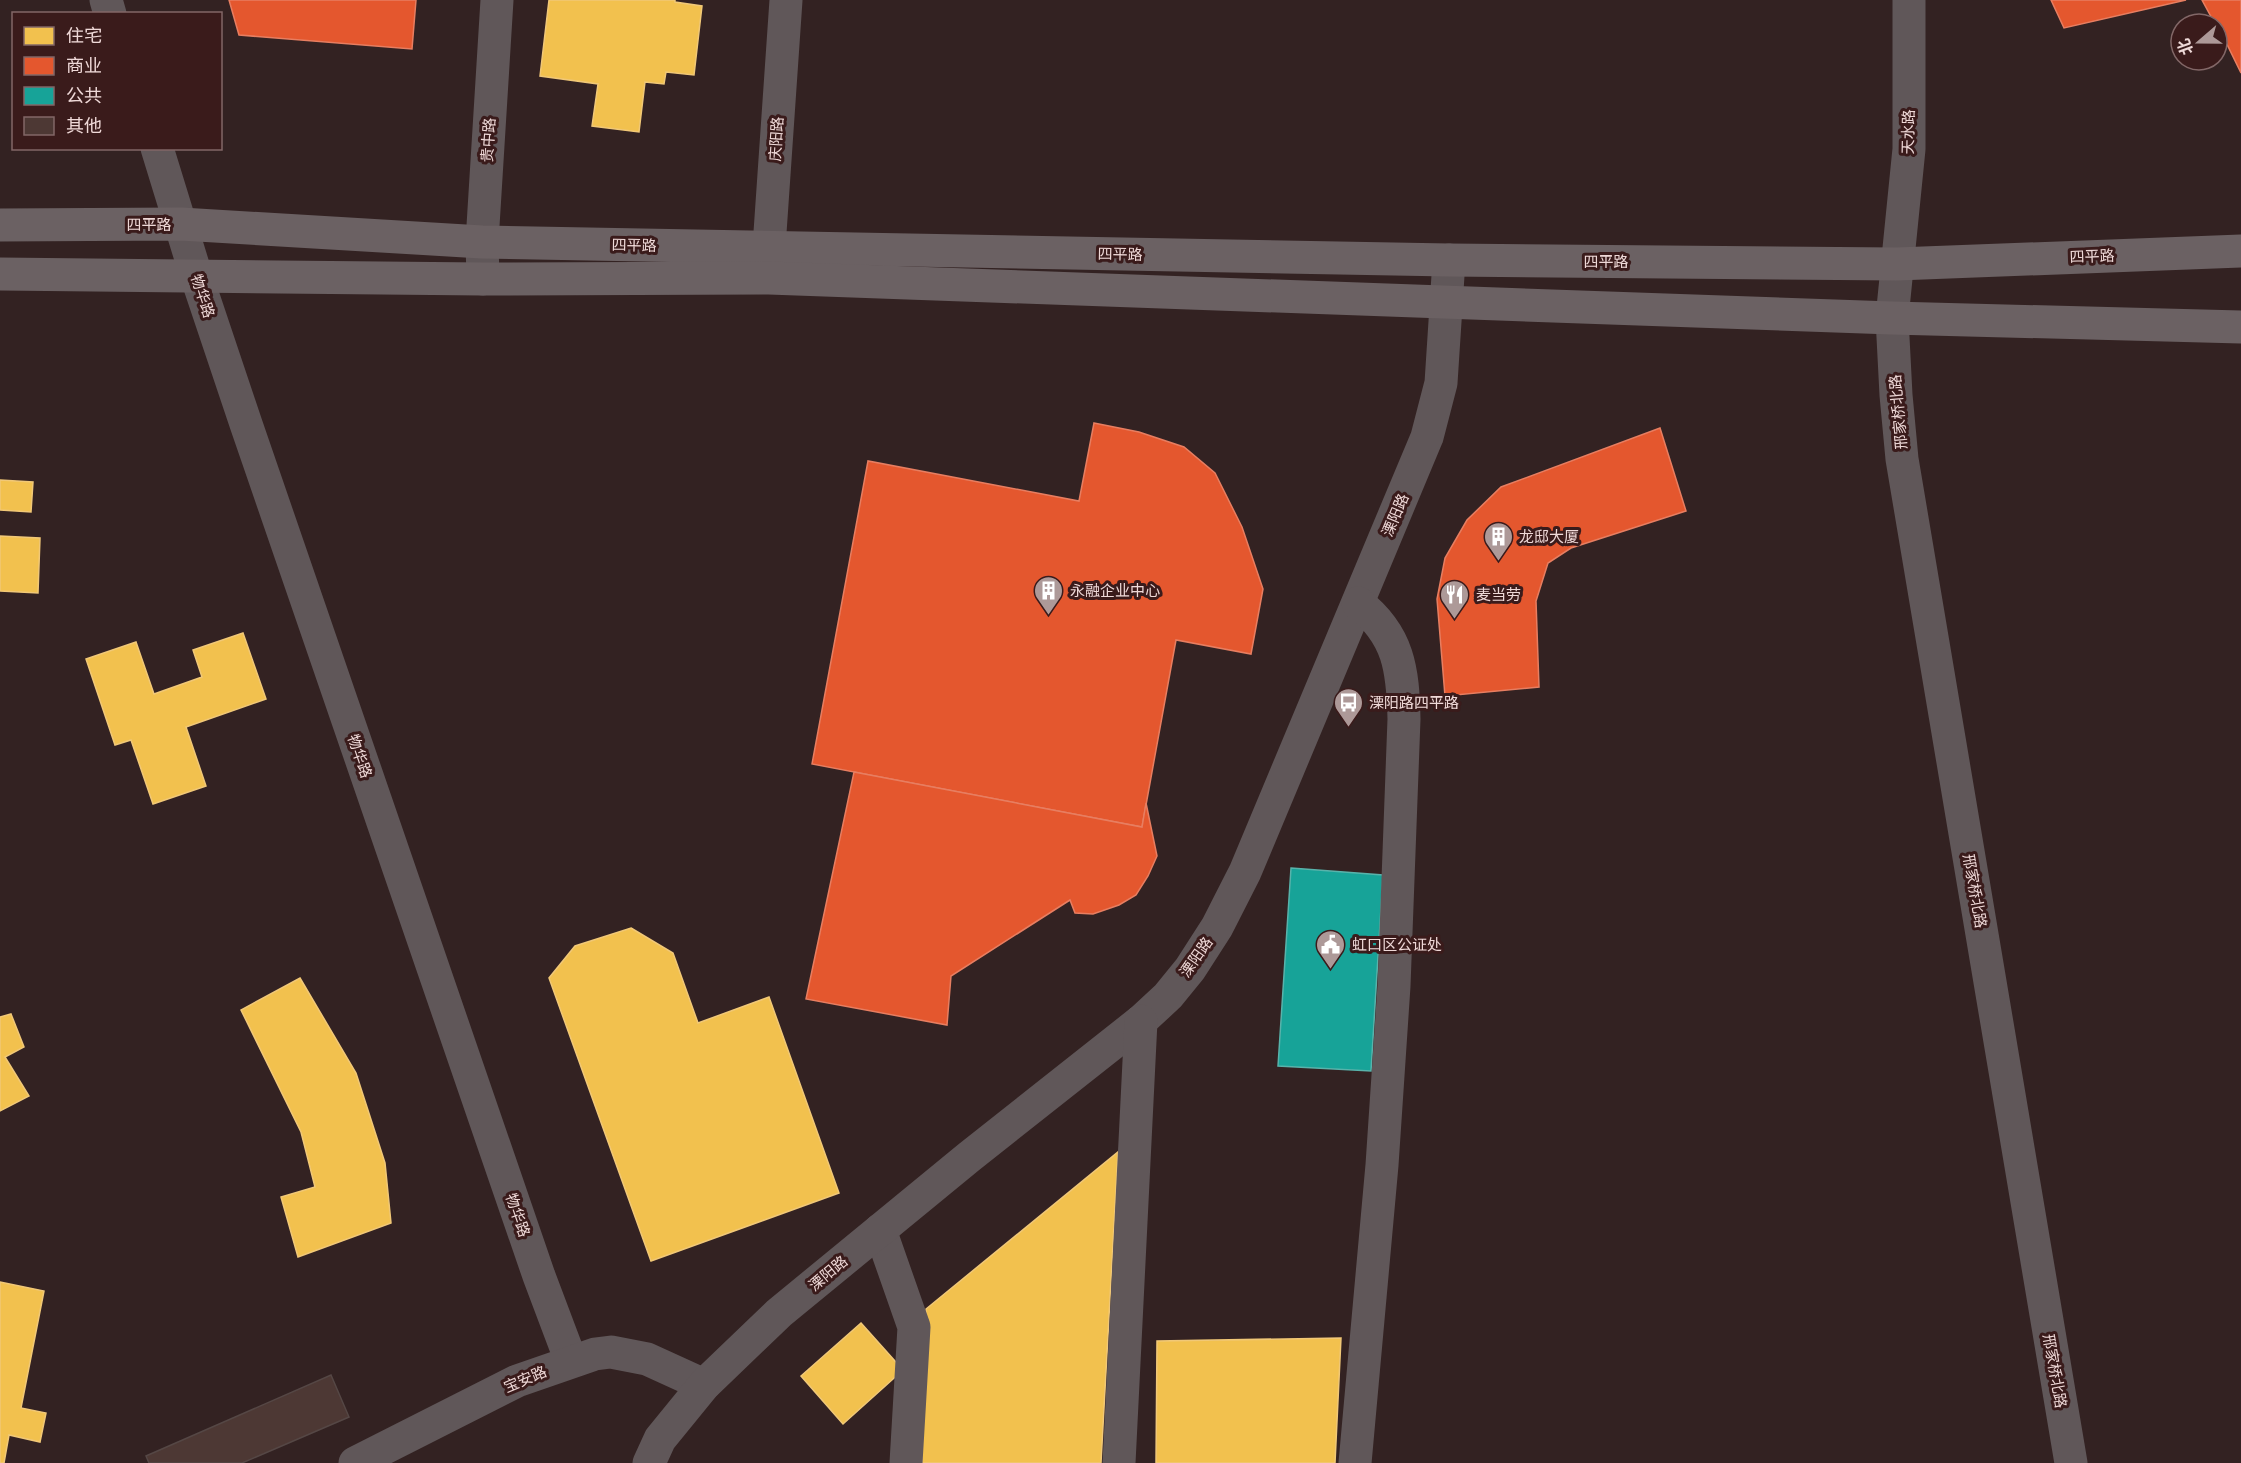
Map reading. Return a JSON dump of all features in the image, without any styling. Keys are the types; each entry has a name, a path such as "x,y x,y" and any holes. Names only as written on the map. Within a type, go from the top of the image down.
{"main road":[{"name":"四平路","path":"0,225 181,224 1446,303 2241,327"},
{"name":"四平路","path":"0,274 483,279 769,262 1449,260 1897,264 2241,251"}],"street":[{"name":"贵中路","path":"483,279 482,242 497,0"},
{"name":"庆阳路","path":"769,262 786,0"},
{"name":"天水路","path":"1892,318 1909,149 1909,0"},
{"name":"物华路","path":"158,150 196,275 535,1264 571,1360"},
{"name":"溧阳路","path":"649,1463 660,1439 704,1385 779,1313 969,1157 1141,1022 1168,996 1190,969 1217,927 1269,818 1427,437 1441,382 1449,260"},
{"name":"邢家桥北路","path":"1892,318 1902,459 2071,1463"},
{"path":"1355,1463 1382,1165 1395,986 1404,719 1403,686 1398,659 1388,635 1376,616 1358,603"},
{"path":"1119,1463 1141,1022"},
{"path":"880,1230 914,1327 906,1463"},
{"name":"宝安路","path":"370,1459 517,1381 571,1360 595,1354 611,1352 647,1359 704,1385"}],"building: 住宅":[{"path":"549,0 675,0 675,2 702,6 694,75 666,72 664,84 645,82 639,132 592,126 598,84 540,76"},
{"path":"0,480 33,482 31,512 0,510"},
{"path":"0,536 40,538 38,593 0,591"},
{"path":"243,633 266,699 186,727 206,786 153,804 131,740 115,745 86,659 136,642 154,694 202,677 193,650"},
{"path":"631,928 673,953 698,1023 769,997 839,1193 651,1261 549,978 575,946"},
{"path":"300,978 356,1073 385,1163 391,1223 298,1257 281,1197 315,1187 301,1132 241,1010"},
{"path":"11,1014 24,1047 5,1057 29,1096 0,1111 0,1017"},
{"path":"1118,1152 1101,1463 922,1463 926,1309"},
{"path":"0,1282 44,1291 21,1408 46,1413 40,1442 9,1435 4,1463 0,1463"},
{"path":"861,1323 903,1370 843,1424 801,1376"},
{"path":"1341,1338 1335,1463 1156,1463 1157,1341"}],"building: 商业":[{"path":"229,0 416,0 412,49 239,35"},
{"path":"2051,0 2186,0 2064,28"},
{"path":"2202,0 2241,0 2241,73 2229,48 2229,12 2208,12"},
{"name":"永融企业中心","path":"1094,423 1139,432 1184,447 1215,473 1242,527 1263,589 1251,654 1176,640 1142,827 812,764 868,461 1079,501"},
{"name":"龙邸大厦","path":"1660,428 1686,511 1571,548 1548,563 1536,601 1539,687 1445,696 1437,599 1445,558 1467,520 1501,487"},
{"path":"854,772 1142,827 1146,803 1157,856 1136,895 1119,905 1093,914 1075,913 1070,900 951,976 947,1025 806,999"}],"building: 公共":[{"name":"虹口区公证处","path":"1291,868 1383,875 1371,1071 1278,1066"}],"building: 其他":[{"path":"331,1375 349,1417 242,1463 149,1463 146,1456"}],"place":[{"name":"龙邸大厦","path":"1498,562"},
{"name":"永融企业中心","path":"1049,616"},
{"name":"麦当劳","path":"1455,620"},
{"name":"溧阳路四平路","path":"1348,728"},
{"name":"虹口区公证处","path":"1331,970"}]}
